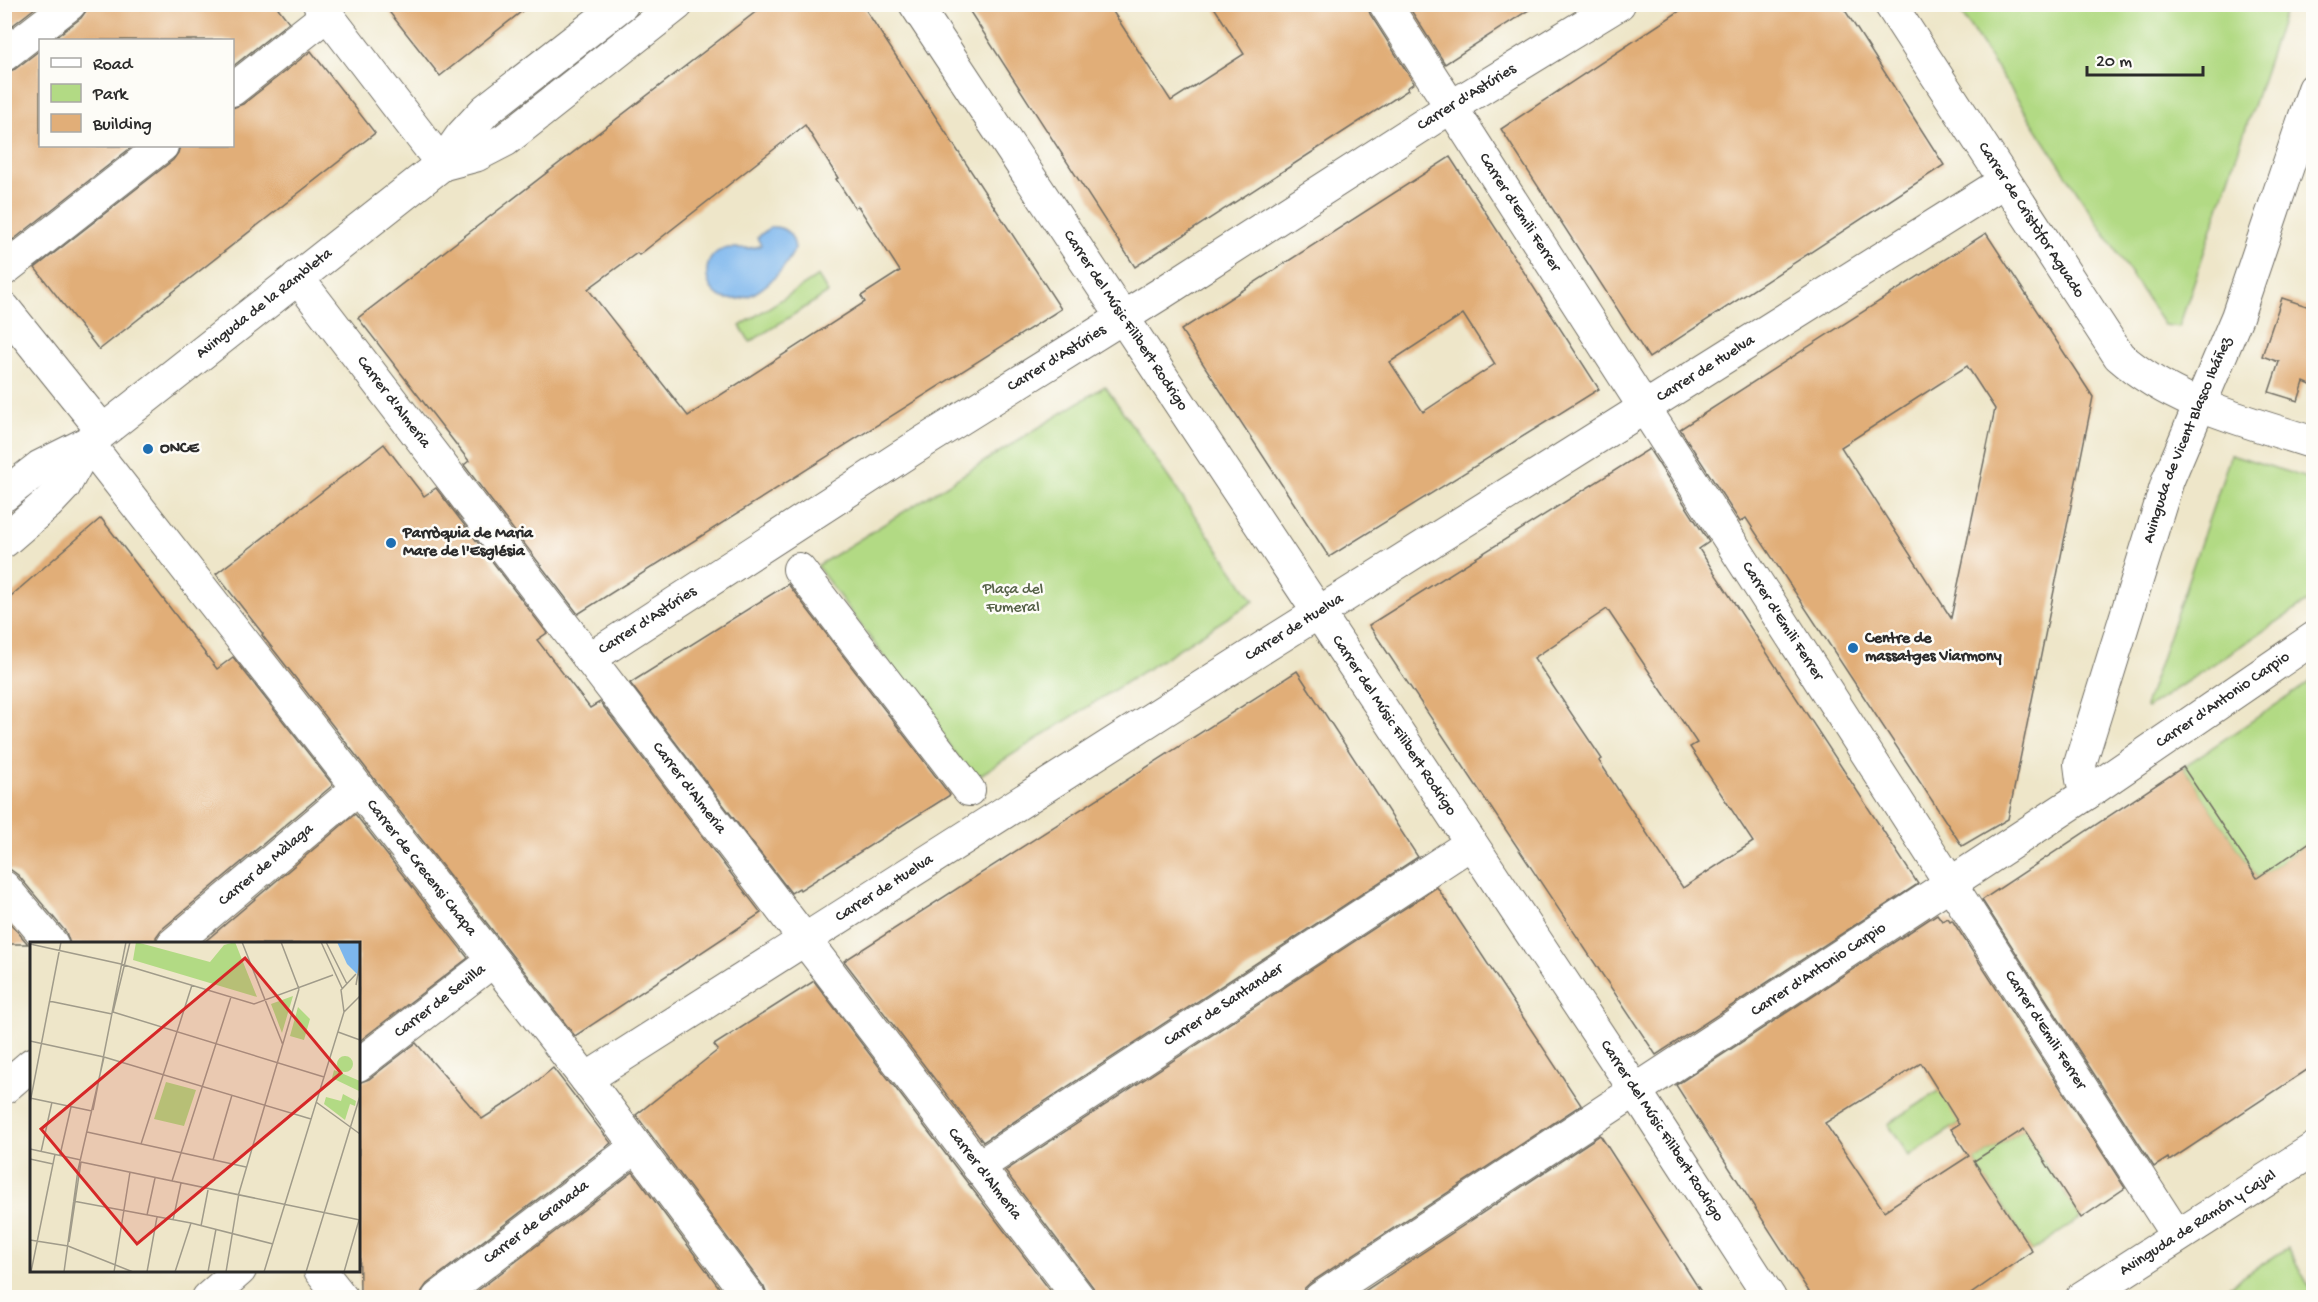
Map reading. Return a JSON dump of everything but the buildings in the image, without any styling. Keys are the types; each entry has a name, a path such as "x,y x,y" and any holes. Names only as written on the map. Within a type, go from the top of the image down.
{"street":[{"path":"4,55 70,4"},
{"name":"Avinguda de la Rambleta","path":"4,495 40,468 95,437 442,164 461,137 486,110 622,4"},
{"name":"Avinguda de la Rambleta","path":"442,164 476,155 505,140 677,4"},
{"name":"Carrer del Músic Filibert Rodrigo","path":"915,4 1635,1090 1770,1298"},
{"name":"Carrer d'Emili Ferrer","path":"1385,4 2177,1236"},
{"name":"Carrer d'Astúries","path":"589,659 1451,107 1619,4"},
{"name":"Carrer de Cristòfor Aguado","path":"1890,4 2119,356 2147,378 2200,406 2313,443"},
{"path":"234,88 323,10 442,164"},
{"name":"Avinguda de Vicent Blasco Ibáñez","path":"2088,793 2082,780 2080,764 2168,480 2237,317 2313,88"},
{"path":"4,270 161,147"},
{"name":"Carrer de Huelva","path":"586,1079 2005,181"},
{"name":"Carrer d'Almeria","path":"297,277 1079,1298"},
{"name":"Carrer de Crecensi Chapa","path":"4,308 95,437 358,788 586,1079 750,1298"},
{"name":"Avinguda de la Rambleta","path":"4,541 64,486 95,437"},
{"path":"799,569 969,790"},
{"name":"Carrer d'Antonio Carpio","path":"1320,1298 2088,793 2313,638"},
{"name":"Carrer de Màlaga","path":"175,942 358,788"},
{"name":"Carrer de Santander","path":"978,1167 1470,844"},
{"path":"4,887 50,942"},
{"name":"Carrer de Sevilla","path":"360,1063 493,961"},
{"path":"4,1088 30,1066"},
{"name":"Carrer de Granada","path":"438,1298 636,1147"},
{"name":"Avinguda de Ramón y Cajal","path":"2082,1298 2313,1149"},
{"path":"208,1298 238,1272"},
{"path":"322,1272 342,1298"}],"green space":[{"path":"1956,5 2287,5 2179,327 2164,325"},
{"path":"818,276 828,293 750,342 740,326"},
{"name":"Plaça del Fumeral","path":"1105,386 1254,601 974,779 817,566"},
{"path":"2231,454 2313,480 2313,598 2147,708 2145,706"},
{"path":"2313,680 2313,840 2257,878 2183,767"},
{"path":"2024,1036 2045,1068 1909,1156 1888,1124"},
{"path":"2024,1129 2081,1218 2032,1251 1974,1161"},
{"path":"2287,1248 2313,1293 2313,1297 2235,1297 2229,1286"}],"water":[{"path":"770,227 784,230 792,239 795,248 784,266 768,284 748,296 738,299 720,297 710,286 708,279 708,264 711,258 722,249 750,248 761,245 757,238"}],"place":[{"name":"ONCE","path":"148,449"},
{"name":"Parròquia de Maria Mare de l'Església","path":"391,543"},
{"name":"Centre de massatges Viarmony","path":"1853,648"}]}
